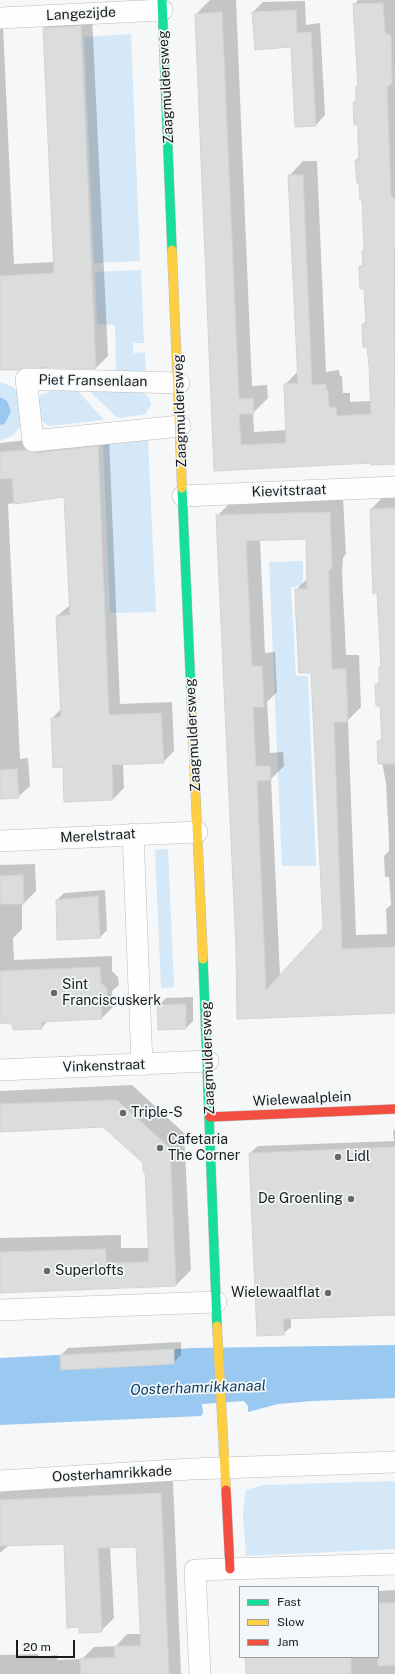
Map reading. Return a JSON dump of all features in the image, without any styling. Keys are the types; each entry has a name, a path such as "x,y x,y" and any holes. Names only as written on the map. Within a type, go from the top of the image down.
{"street":[{"name":"Langezijde","path":"0,18 162,5"},
{"name":"Zaagmuldersweg","path":"162,5 208,1061 216,1302 224,1470"},
{"name":"Piet Fransenlaan","path":"179,383 26,379 33,441 180,426"},
{"name":"Kievitstraat","path":"183,496 395,487"},
{"name":"Merelstraat","path":"0,841 197,832"},
{"path":"132,834 142,1065"},
{"name":"Vinkenstraat","path":"0,1070 208,1061"},
{"name":"Wielewaalplein","path":"210,1117 395,1109"},
{"path":"0,1310 216,1302"},
{"name":"Oosterhamrikkade","path":"0,1481 191,1470 224,1470 395,1462"},
{"path":"224,1470 230,1569"},
{"path":"200,1674 195,1570 395,1564"}],"shaded area":[{"path":"131,34 140,261 94,263 84,37"},
{"path":"141,270 144,343 133,343 133,353 145,352 146,371 116,371 115,325 97,324 95,272"},
{"path":"0,382 13,387 22,397 25,418 13,435 0,441 0,425 4,424 3,398 0,397"},
{"path":"54,390 78,391 103,419 50,426 46,424 40,420 37,401 41,395"},
{"path":"92,392 142,392 149,398 151,404 146,414 118,418 92,394"},
{"path":"148,440 156,612 110,613 103,444"},
{"path":"303,561 303,586 291,587 296,676 308,676 316,866 282,866 269,562"},
{"path":"168,849 174,987 161,988 155,850"},
{"path":"395,1481 395,1549 246,1556 243,1514 246,1490 263,1485"}],"water":[{"path":"0,397 7,401 11,411 4,424 0,425"},
{"name":"Oosterhamrikkanaal","path":"395,1345 395,1398 312,1401 278,1404 248,1412 248,1406 244,1401 202,1404 203,1413 201,1416 0,1425 0,1358 194,1348"}],"building":[{"path":"383,3 385,33 391,36 392,83 387,87 391,196 395,199 395,464 371,465 371,463 214,471 195,14 222,12 239,399 253,398 254,414 239,414 241,445 286,443 284,384 298,383 288,175 303,175 312,385 326,384 326,390 328,390 329,407 336,407 337,416 371,414 367,347 363,347 362,324 366,324 364,289 360,289 359,266 363,266 362,250 364,250 362,200 360,200 359,183 357,183 355,160 359,160 358,125 354,125 353,102 356,102 356,86 358,86 353,4"},
{"path":"296,10 297,33 311,32 316,126 295,127 291,47 255,50 252,12"},
{"path":"81,26 96,369 26,367 18,370 0,370 0,276 54,273 43,28"},
{"path":"98,446 109,715 161,713 164,763 112,765 113,800 64,802 63,767 53,768 51,718 61,717 56,616 70,615 64,497 14,504 12,478 0,479 0,452 25,450 34,453"},
{"path":"395,508 395,764 378,764 377,741 382,741 380,706 376,706 375,684 379,684 379,667 381,667 377,593 373,594 370,509"},
{"path":"330,512 332,569 329,570 329,587 332,669 346,669 348,722 334,722 342,949 395,947 395,1013 237,1019 236,948 216,515","holes":["306,539 307,589 295,589 296,618 299,673 311,673 323,928 266,990 257,781 271,780 270,766 256,766 253,707 264,707 262,666 252,666 246,541"]},
{"path":"17,769 19,798 0,799 0,770"},
{"path":"23,875 24,904 0,904 0,876"},
{"path":"98,896 100,938 57,940 56,900"},
{"name":"Sint Franciscuskerk","path":"100,967 101,983 107,989 107,998 101,1004 102,1019 41,1022 42,1029 13,1030 12,1024 0,1023 0,971"},
{"path":"186,1004 186,1029 158,1030 157,1005"},
{"path":"117,1100 170,1148 176,1286 0,1293 0,1252 106,1249 106,1263 149,1262 145,1171 143,1172 143,1163 103,1127 0,1132 0,1104"},
{"path":"395,1147 395,1315 283,1319 284,1335 257,1336 249,1153"},
{"path":"174,1349 174,1364 61,1370 60,1355"},
{"path":"161,1493 169,1674 81,1674 80,1659 115,1657 114,1646 141,1646 136,1547 98,1548 102,1632 79,1633 79,1627 67,1628 64,1544 0,1546 0,1500"},
{"path":"379,1603 395,1603 395,1665 378,1666"},
{"path":"245,1658 351,1658 351,1674 246,1674"}],"traffic: fast":[{"path":"162,0 172,250"},
{"path":"182,488 192,715"},
{"path":"203,959 217,1326"}],"traffic: slow":[{"path":"172,250 182,488"},
{"path":"192,715 203,959"},
{"path":"217,1326 226,1490"}],"traffic: jam":[{"path":"210,1117 395,1109"},
{"path":"226,1490 230,1569"}],"place":[{"name":"Sint Franciscuskerk","path":"54,993"},
{"name":"Triple-S","path":"123,1113"},
{"name":"Cafetaria The Corner","path":"160,1148"},
{"name":"Lidl","path":"338,1157"},
{"name":"De Groenling","path":"351,1199"},
{"name":"Superlofts","path":"47,1271"},
{"name":"Wielewaalflat","path":"328,1293"}]}
